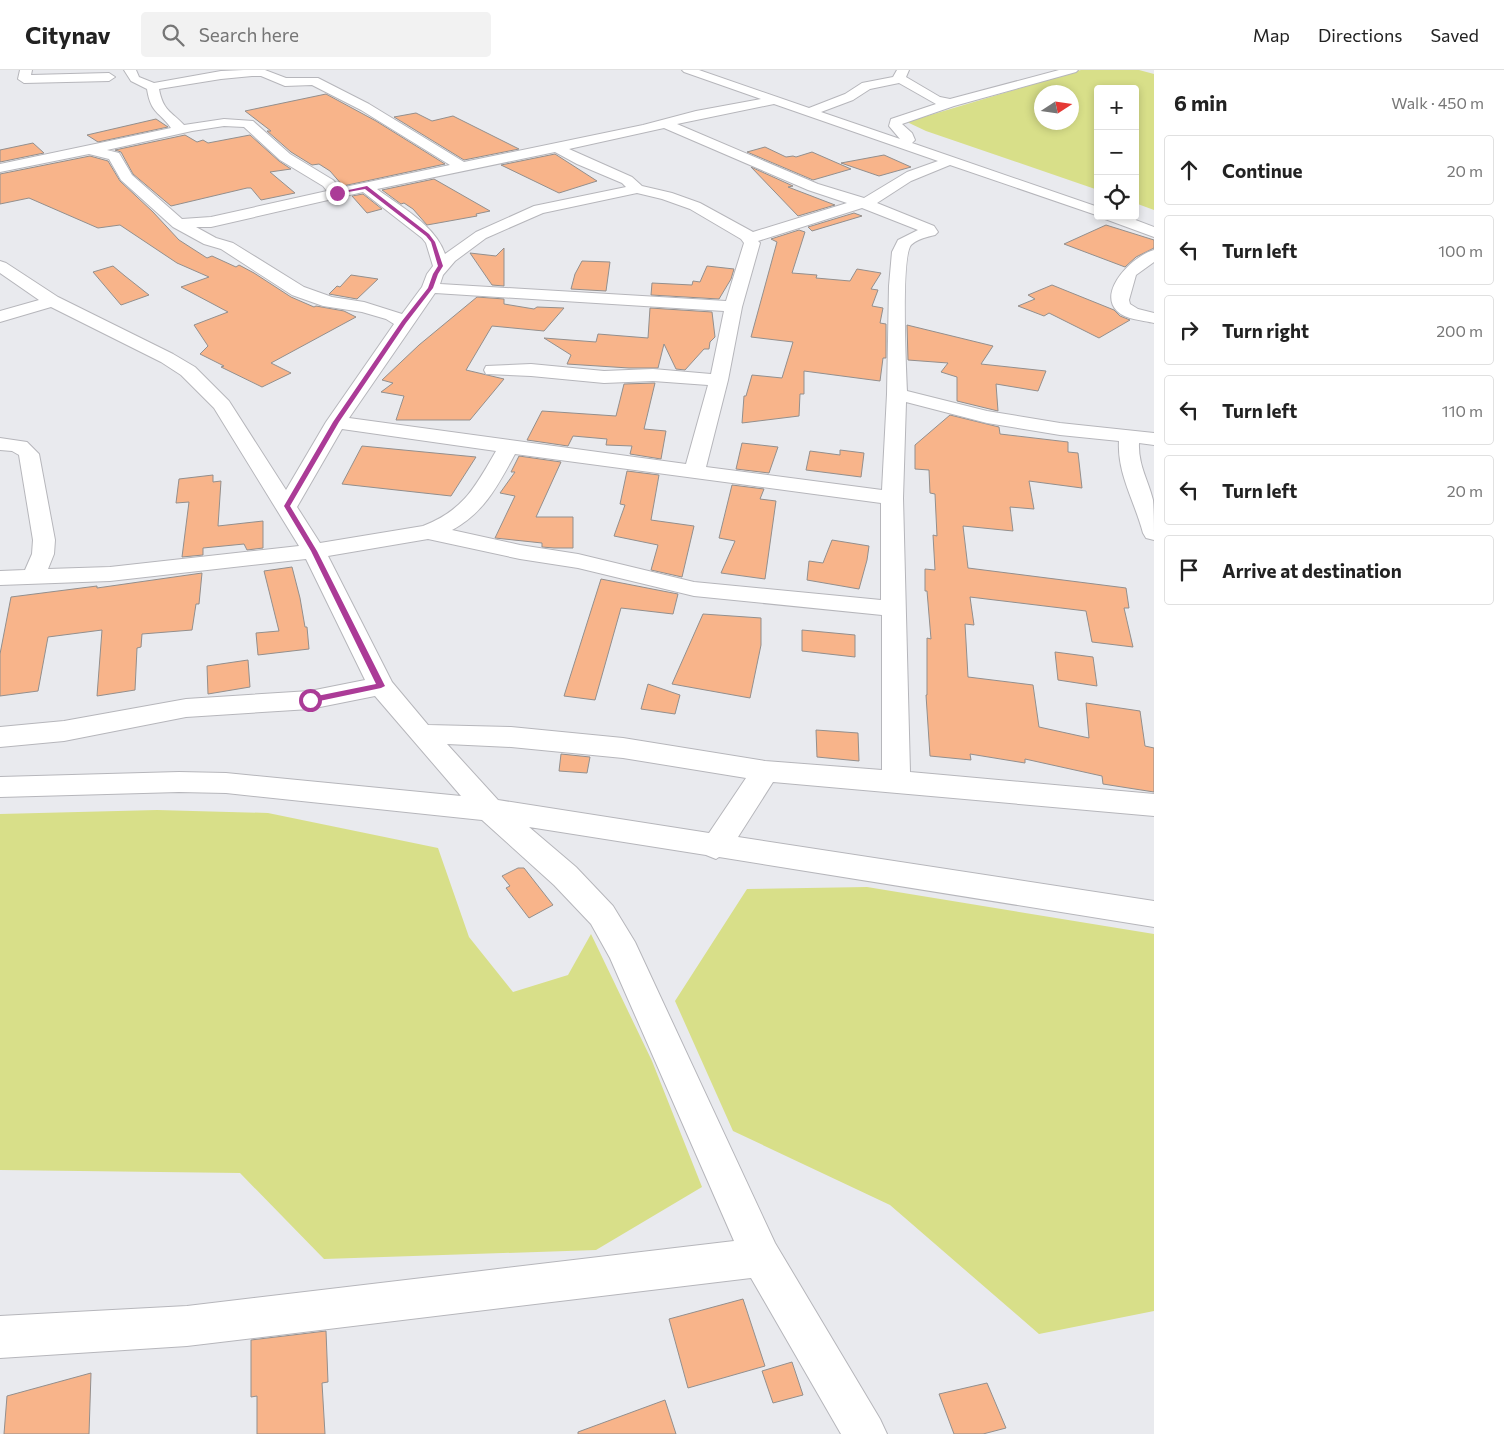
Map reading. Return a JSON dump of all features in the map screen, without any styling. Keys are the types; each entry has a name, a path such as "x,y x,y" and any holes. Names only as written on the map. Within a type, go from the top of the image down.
{"street":[{"path":"26,70 24,79 109,77"},
{"path":"130,70 135,79 153,87 234,73 263,73 285,82 314,81 365,107 462,167"},
{"path":"688,70 1094,211"},
{"path":"902,144 908,140 907,136 895,126 896,122 950,103 1072,70"},
{"path":"810,112 849,97 866,86 901,74 936,100 950,103"},
{"path":"153,87 155,101 160,112 178,126 176,132"},
{"path":"178,224 211,222 736,106 776,100"},
{"path":"0,168 232,122 248,124 285,157 328,183 337,193"},
{"path":"664,123 813,187 862,203 929,229 930,232 917,235 904,243 900,252 897,286 897,394 892,498 896,781"},
{"path":"556,147 582,162 627,180 637,189"},
{"path":"89,150 108,154 117,159 126,177 178,224 210,241 227,246 298,292 329,302 364,307 392,314 404,322"},
{"path":"287,506 336,422 404,322 430,288 435,274 461,248 481,235 539,209 637,189 667,196 700,208 751,238 869,202 909,177 921,171 937,168 948,160"},
{"path":"366,187 427,235 435,247 441,266"},
{"path":"1121,220 1154,232"},
{"path":"695,471 719,380 733,307 750,254 752,243 749,239 751,238"},
{"path":"1154,255 1131,269 1126,276 1120,301 1122,307 1154,318"},
{"path":"0,266 52,301 168,358 194,376 222,405 314,551 381,686 421,734 490,810 565,876 602,914 624,952 761,1258 865,1434"},
{"path":"430,288 733,307"},
{"path":"0,317 52,301"},
{"path":"492,370 538,370 604,377 653,375 719,380"},
{"path":"897,394 987,417 1060,429 1154,439"},
{"path":"336,422 892,498"},
{"path":"1128,437 1126,454 1129,468 1154,532"},
{"path":"0,444 14,444 24,447 29,454 44,540 43,554 34,576"},
{"path":"0,578 110,574 314,551 428,532 461,517 474,506 509,447"},
{"path":"428,532 520,552 578,561 694,589 894,609"},
{"path":"0,736 56,732 186,708 310,700 381,686"},
{"path":"421,734 491,736 623,748 765,771 1154,805"},
{"path":"716,847 765,771"},
{"path":"0,787 179,782 226,784 490,810 716,847 1154,914"},
{"path":"0,1337 188,1326 761,1258"}],"green space":[{"path":"1081,70 1139,70 1154,74 1154,210 1139,204 1139,85 1094,85 1094,189 926,131 907,122"},
{"path":"157,810 268,813 438,848 469,937 513,992 568,975 591,934 652,1061 702,1187 596,1250 324,1259 240,1173 0,1170 0,814"},
{"path":"867,887 1154,934 1154,1311 1039,1334 890,1205 733,1131 675,1001 747,889"}],"building":[{"path":"326,94 376,121 445,164 343,186 330,171 319,164 312,165 291,152 267,131 271,131 245,111"},
{"path":"416,113 432,121 453,116 519,149 464,160 394,117"},
{"path":"156,119 168,127 98,142 87,135"},
{"path":"185,135 197,142 203,140 208,143 250,135 279,161 291,169 270,172 295,193 261,200 251,188 247,188 171,206 133,174 121,152 115,150"},
{"path":"33,143 44,153 0,162 0,150"},
{"path":"765,147 786,157 796,157 812,152 851,169 813,180 747,152"},
{"path":"555,154 597,181 559,193 501,165"},
{"path":"884,155 911,167 879,176 841,163"},
{"path":"90,156 108,161 120,181 179,240 207,258 212,256 236,267 239,265 291,297 314,307 344,311 356,317 271,363 291,373 262,387 221,367 224,366 200,354 208,346 194,325 228,312 181,287 209,277 177,263 120,225 98,228 29,198 0,204 0,174"},
{"path":"751,167 793,186 788,187 835,205 798,216"},
{"path":"434,179 490,211 476,214 477,216 427,225 413,209 404,203 401,204 382,190"},
{"path":"363,194 382,209 367,213 352,196"},
{"path":"854,213 862,216 812,231 808,227"},
{"path":"1106,225 1154,240 1154,248 1136,257 1125,267 1064,244"},
{"path":"799,230 805,232 792,273 817,275 816,278 850,281 857,269 881,273 871,289 878,290 872,306 883,308 880,323 886,324 886,358 883,358 880,381 804,371 804,394 800,394 799,416 742,423 744,396 746,396 752,375 782,378 793,342 751,337 777,242 771,239"},
{"path":"504,248 504,286 492,285 470,253 496,256"},
{"path":"582,261 610,262 606,291 571,289 575,274"},
{"path":"113,266 149,295 121,305 93,272"},
{"path":"707,266 734,269 731,279 719,299 651,295 652,283 692,285 693,281 700,282"},
{"path":"351,275 378,279 357,299 329,294 337,286 340,287"},
{"path":"1052,285 1114,310 1120,316 1130,320 1099,338 1049,313 1044,316 1018,306 1035,299 1028,295"},
{"path":"477,297 504,299 504,304 534,309 537,307 564,308 544,331 492,326 466,370 504,379 470,420 396,420 404,396 381,392 393,383 382,380 419,345"},
{"path":"650,308 712,312 715,337 710,342 709,349 704,349 685,370 676,369 664,344 658,368 567,364 571,355 544,338 596,342 598,334 648,338"},
{"path":"907,325 993,346 981,364 1046,371 1038,391 996,384 998,411 957,401 957,377 941,372 948,363 908,360"},
{"path":"655,383 644,429 666,431 661,459 630,454 632,446 606,445 607,439 573,436 568,446 527,440 542,411 616,416 624,384"},
{"path":"950,415 999,427 1000,434 1068,442 1068,452 1078,453 1082,488 1029,481 1034,509 1010,507 1013,531 963,526 968,568 1126,588 1129,608 1124,608 1133,647 1092,642 1086,611 970,597 974,625 965,624 968,677 1033,685 1039,727 1089,738 1086,703 1140,711 1145,746 1154,748 1154,792 1103,784 1102,776 1025,759 1025,763 970,754 971,760 930,756 926,695 927,638 931,639 927,591 925,591 925,569 935,570 933,535 937,536 935,494 930,493 929,470 915,469 915,445"},
{"path":"742,443 778,447 769,473 736,469"},
{"path":"362,446 476,457 451,496 342,484"},
{"path":"840,450 864,453 861,477 806,470 810,451 840,455"},
{"path":"519,456 561,462 536,517 573,517 573,548 542,547 542,543 495,538 515,496 500,493 515,472 511,472"},
{"path":"627,471 659,475 651,520 694,526 682,577 651,570 658,545 614,536 625,505 620,504"},
{"path":"213,475 213,482 221,481 218,526 263,521 263,548 247,550 244,544 203,548 203,555 182,557 189,502 176,503 179,479"},
{"path":"732,485 764,489 760,499 776,501 765,579 721,573 735,541 719,538"},
{"path":"832,540 869,546 859,589 807,580 809,561 823,563"},
{"path":"292,567 305,627 307,627 309,649 258,655 256,633 279,631 264,571"},
{"path":"202,573 199,604 196,604 192,630 142,634 141,647 137,648 135,690 97,696 102,630 48,637 38,691 0,696 0,654 11,597 97,586 97,588"},
{"path":"601,579 678,594 673,614 621,608 595,700 564,696"},
{"path":"703,614 761,618 761,645 750,698 672,684"},
{"path":"802,630 855,635 855,657 802,651"},
{"path":"1055,652 1093,657 1097,686 1058,680"},
{"path":"248,660 250,687 208,694 207,666"},
{"path":"648,684 680,695 675,714 641,709"},
{"path":"816,730 858,733 859,761 817,757"},
{"path":"561,754 590,757 587,773 559,771"},
{"path":"518,868 524,868 553,905 529,918 506,888 510,886 502,876"},
{"path":"743,1299 765,1366 688,1388 669,1319"},
{"path":"326,1331 328,1382 322,1383 325,1434 257,1434 257,1396 251,1397 251,1340"},
{"path":"792,1362 803,1395 773,1403 762,1371"},
{"path":"91,1373 89,1434 4,1434 7,1396"},
{"path":"987,1383 1006,1428 983,1434 954,1434 939,1394"},
{"path":"665,1400 676,1434 578,1434 578,1432"}],"route":[{"path":"310,700 381,686 314,551 287,506 336,422 404,322 430,288 435,274 441,266 433,242 427,235 366,187 337,193"}]}
